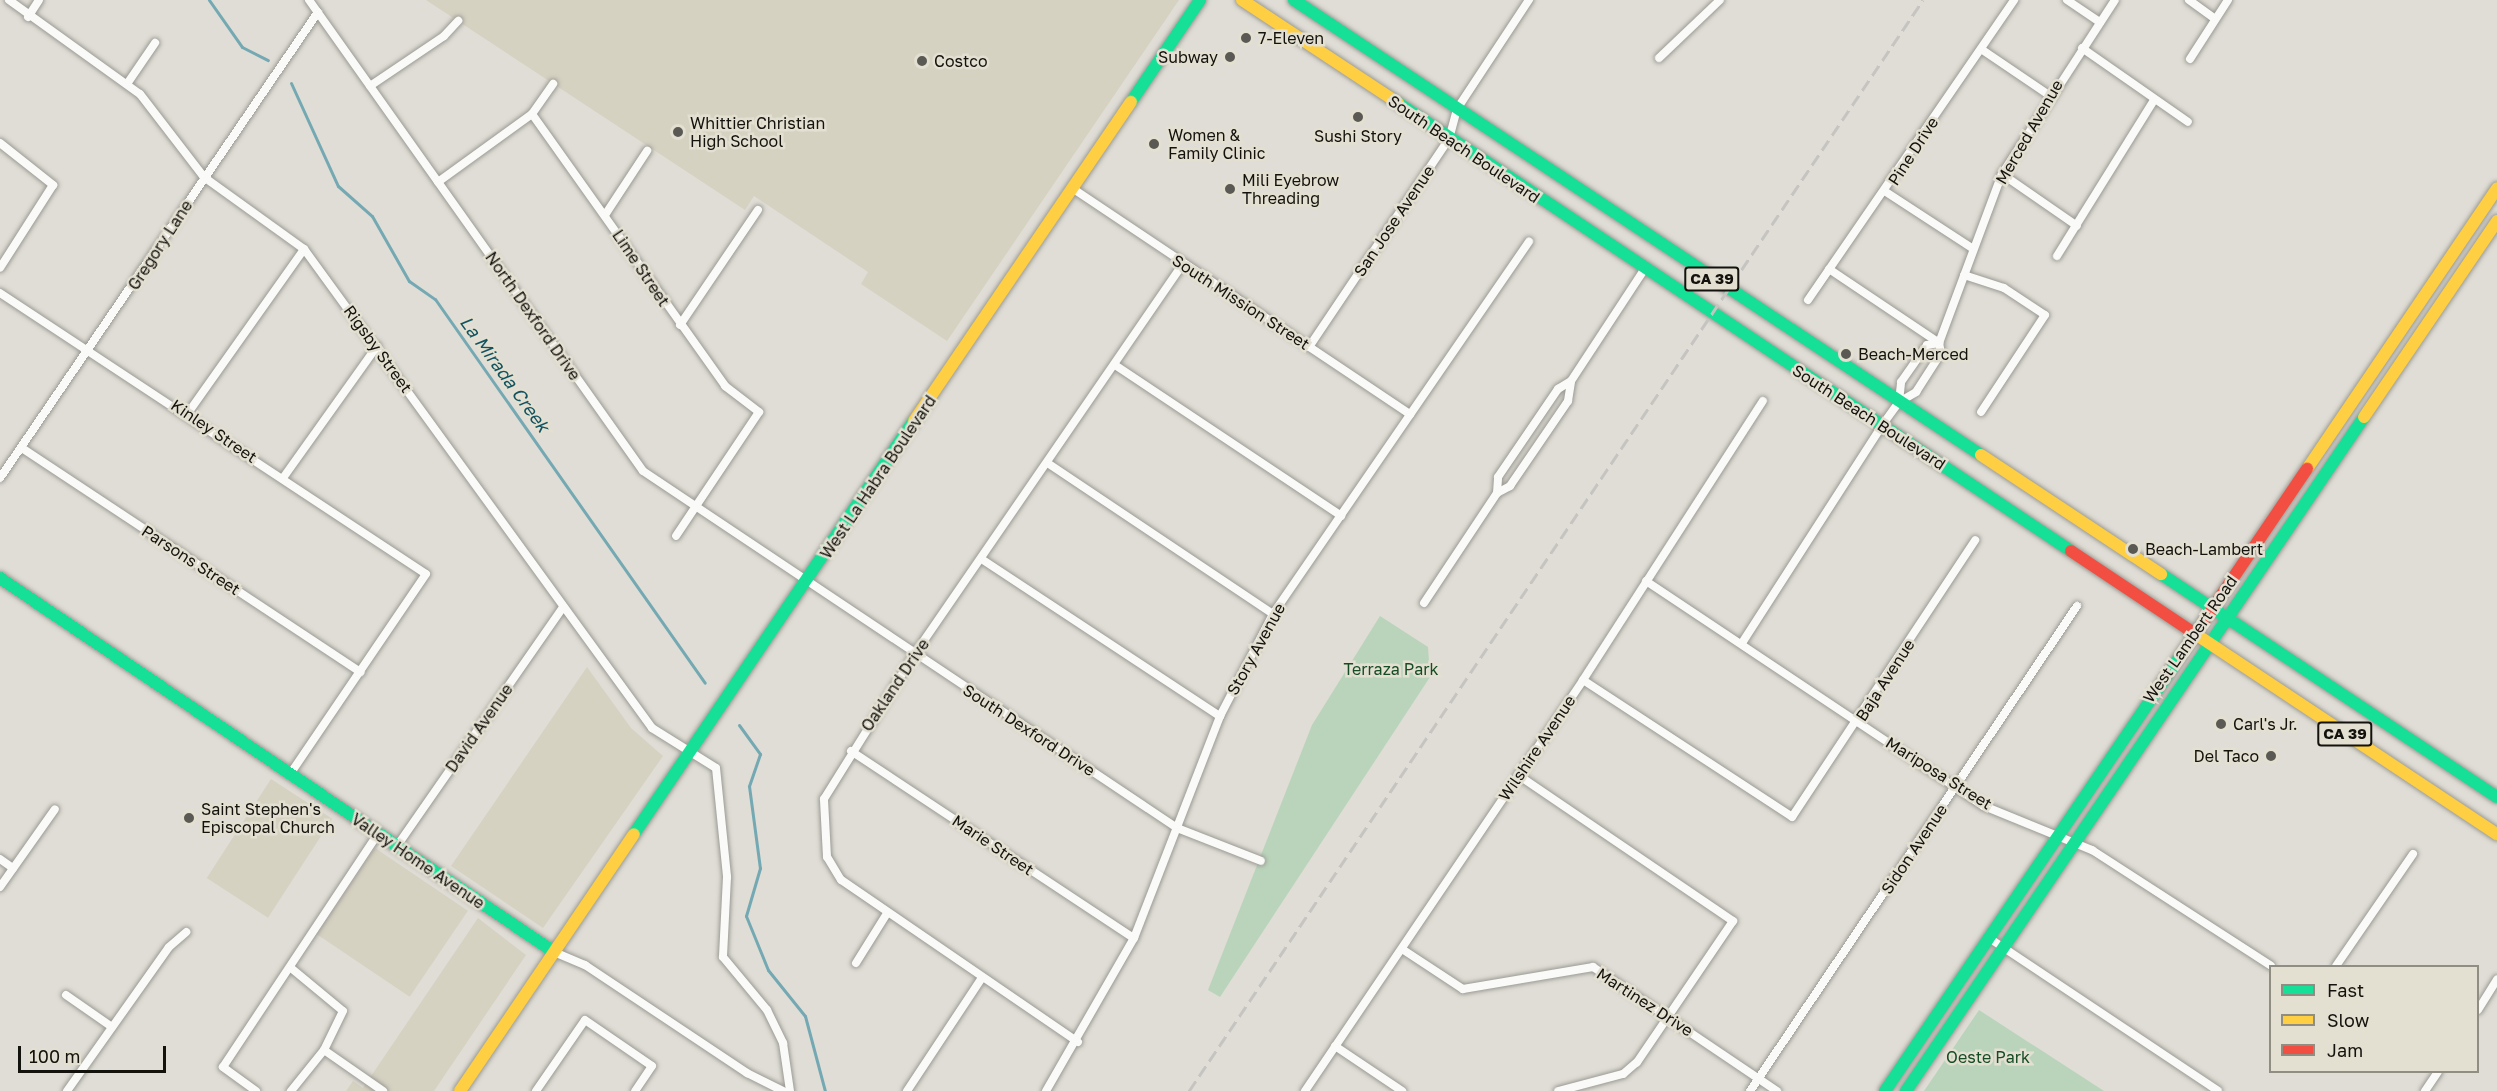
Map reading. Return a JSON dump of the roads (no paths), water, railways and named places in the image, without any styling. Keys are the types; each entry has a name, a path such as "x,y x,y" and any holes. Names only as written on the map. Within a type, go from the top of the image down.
{"main road":[{"name":"West La Habra Boulevard","path":"466,1089 554,952 1200,0"},
{"name":"South Beach Boulevard","path":"1242,0 1644,270 1883,424 2193,634 2497,834"},
{"name":"South Beach Boulevard","path":"1294,0 2226,622 2497,797"},
{"name":"West Lambert Road","path":"1885,1091 2497,188"},
{"name":"West Lambert Road","path":"1906,1091 2497,221"},
{"name":"Valley Home Avenue","path":"0,578 554,952"}],"street":[{"name":"Rigsby Street","path":"9,0 28,17 140,94 204,177 304,249 377,346 562,609 652,728 689,755"},
{"path":"28,17 39,0"},
{"name":"North Dexford Drive","path":"309,0 643,471 805,583"},
{"name":"San Jose Avenue","path":"1309,347 1449,139 1457,110 1529,0"},
{"path":"1659,58 1720,0"},
{"name":"Pine Drive","path":"1808,300 1886,192 2014,0"},
{"path":"2067,0 2100,22"},
{"name":"Merced Avenue","path":"1742,643 1883,424 1899,402 1916,392 1941,353 1939,343 1972,248 2002,174 2049,94 2115,0"},
{"path":"2189,0 2215,19"},
{"path":"2190,59 2228,0"},
{"name":"Gregory Lane","path":"0,478 91,351 204,177 318,12"},
{"path":"370,86 458,21"},
{"path":"127,84 155,43"},
{"path":"2082,48 2188,122"},
{"path":"1981,49 2049,94"},
{"path":"438,182 532,114 553,84"},
{"path":"2056,256 2095,199 2101,178 2154,100"},
{"name":"Lime Street","path":"532,114 725,386 759,412 695,508"},
{"path":"0,143 53,185 0,268"},
{"path":"605,215 647,152"},
{"path":"2002,174 2077,226"},
{"name":"South Mission Street","path":"1072,188 1182,265 1410,414"},
{"path":"1886,192 1972,248"},
{"path":"680,325 758,210"},
{"name":"Story Avenue","path":"1046,1091 1078,1042 1134,938 1220,716 1273,615 1529,241"},
{"path":"188,413 304,249"},
{"name":"Oakland Drive","path":"1078,1042 886,915 841,880 827,857 824,799 851,751 914,655 1049,464 1182,265"},
{"path":"1829,269 1939,343"},
{"path":"1424,603 1497,494 1510,486 1568,401 1571,381 1644,270"},
{"path":"1964,275 2004,288 2045,315 1981,412"},
{"name":"Kinley Street","path":"0,293 188,413 426,574 361,672"},
{"name":"Merced Avenue","path":"1899,402 1901,382 1927,345 1939,343"},
{"path":"283,478 377,346"},
{"path":"1115,365 1341,516"},
{"path":"1497,494 1498,477 1558,389 1571,381"},
{"name":"Wilshire Avenue","path":"1305,1091 1583,680 1763,401"},
{"name":"Parsons Street","path":"22,448 361,672"},
{"path":"1049,464 1273,615"},
{"path":"676,536 695,508"},
{"name":"Baja Avenue","path":"1583,680 1792,817 1858,723 1975,540"},
{"path":"983,560 1220,716"},
{"name":"Mariposa Street","path":"1646,581 1742,643 1955,788 2075,843 2269,965"},
{"name":"South Dexford Drive","path":"805,583 1177,828 1261,861"},
{"name":"Sidon Avenue","path":"1750,1091 2077,606"},
{"name":"David Avenue","path":"397,846 562,609"},
{"path":"290,774 361,672"},
{"name":"Marie Street","path":"851,751 1134,938"},
{"path":"689,755 714,765 718,777 726,877 723,957 775,1026 790,1091"},
{"path":"1518,775 1733,921 1667,1017 1623,1074 1558,1091"},
{"path":"0,887 55,809"},
{"path":"256,1091 223,1067 378,834"},
{"path":"2337,965 2413,854"},
{"path":"0,859 13,868"},
{"path":"856,963 886,915"},
{"path":"67,1091 169,946 186,932"},
{"path":"1989,938 2218,1091"},
{"name":"Martinez Drive","path":"1402,949 1463,989 1593,967 1777,1091"},
{"name":"Valley Home Avenue","path":"554,952 585,965 747,1073 783,1091"},
{"path":"291,968 343,1011 324,1050 291,1091"},
{"path":"907,1091 981,979"},
{"path":"2479,1008 2497,980"},
{"path":"66,995 112,1027"},
{"path":"536,1091 585,1020 652,1066 635,1091"},
{"path":"1335,1046 1402,1091"},
{"path":"324,1050 383,1091"},
{"path":"2425,1091 2436,1074"}],"waterway":[{"name":"La Mirada Creek","path":"209,0 242,47 268,60"},
{"name":"La Mirada Creek","path":"291,83 338,186 372,216 409,281 435,299 705,683"},
{"name":"La Mirada Creek","path":"739,725 760,754 749,786 760,868 746,916 768,970 805,1016 825,1091"}],"railway":[{"path":"1189,1091 1923,0"}],"place":[{"name":"7-Eleven","path":"1246,38"},
{"name":"Subway","path":"1230,57"},
{"name":"Costco","path":"922,61"},
{"name":"Sushi Story","path":"1358,117"},
{"name":"Whittier Christian High School","path":"678,132"},
{"name":"Women & Family Clinic","path":"1154,144"},
{"name":"Mili Eyebrow Threading","path":"1230,189"},
{"name":"Beach-Merced","path":"1846,354"},
{"name":"Beach-Lambert","path":"2133,549"},
{"name":"Carl's Jr.","path":"2221,724"},
{"name":"Del Taco","path":"2271,756"},
{"name":"Saint Stephen's Episcopal Church","path":"189,818"}],"park label":[{"name":"Terraza Park","path":"1391,669"},
{"name":"Oeste Park","path":"1988,1057"}]}
